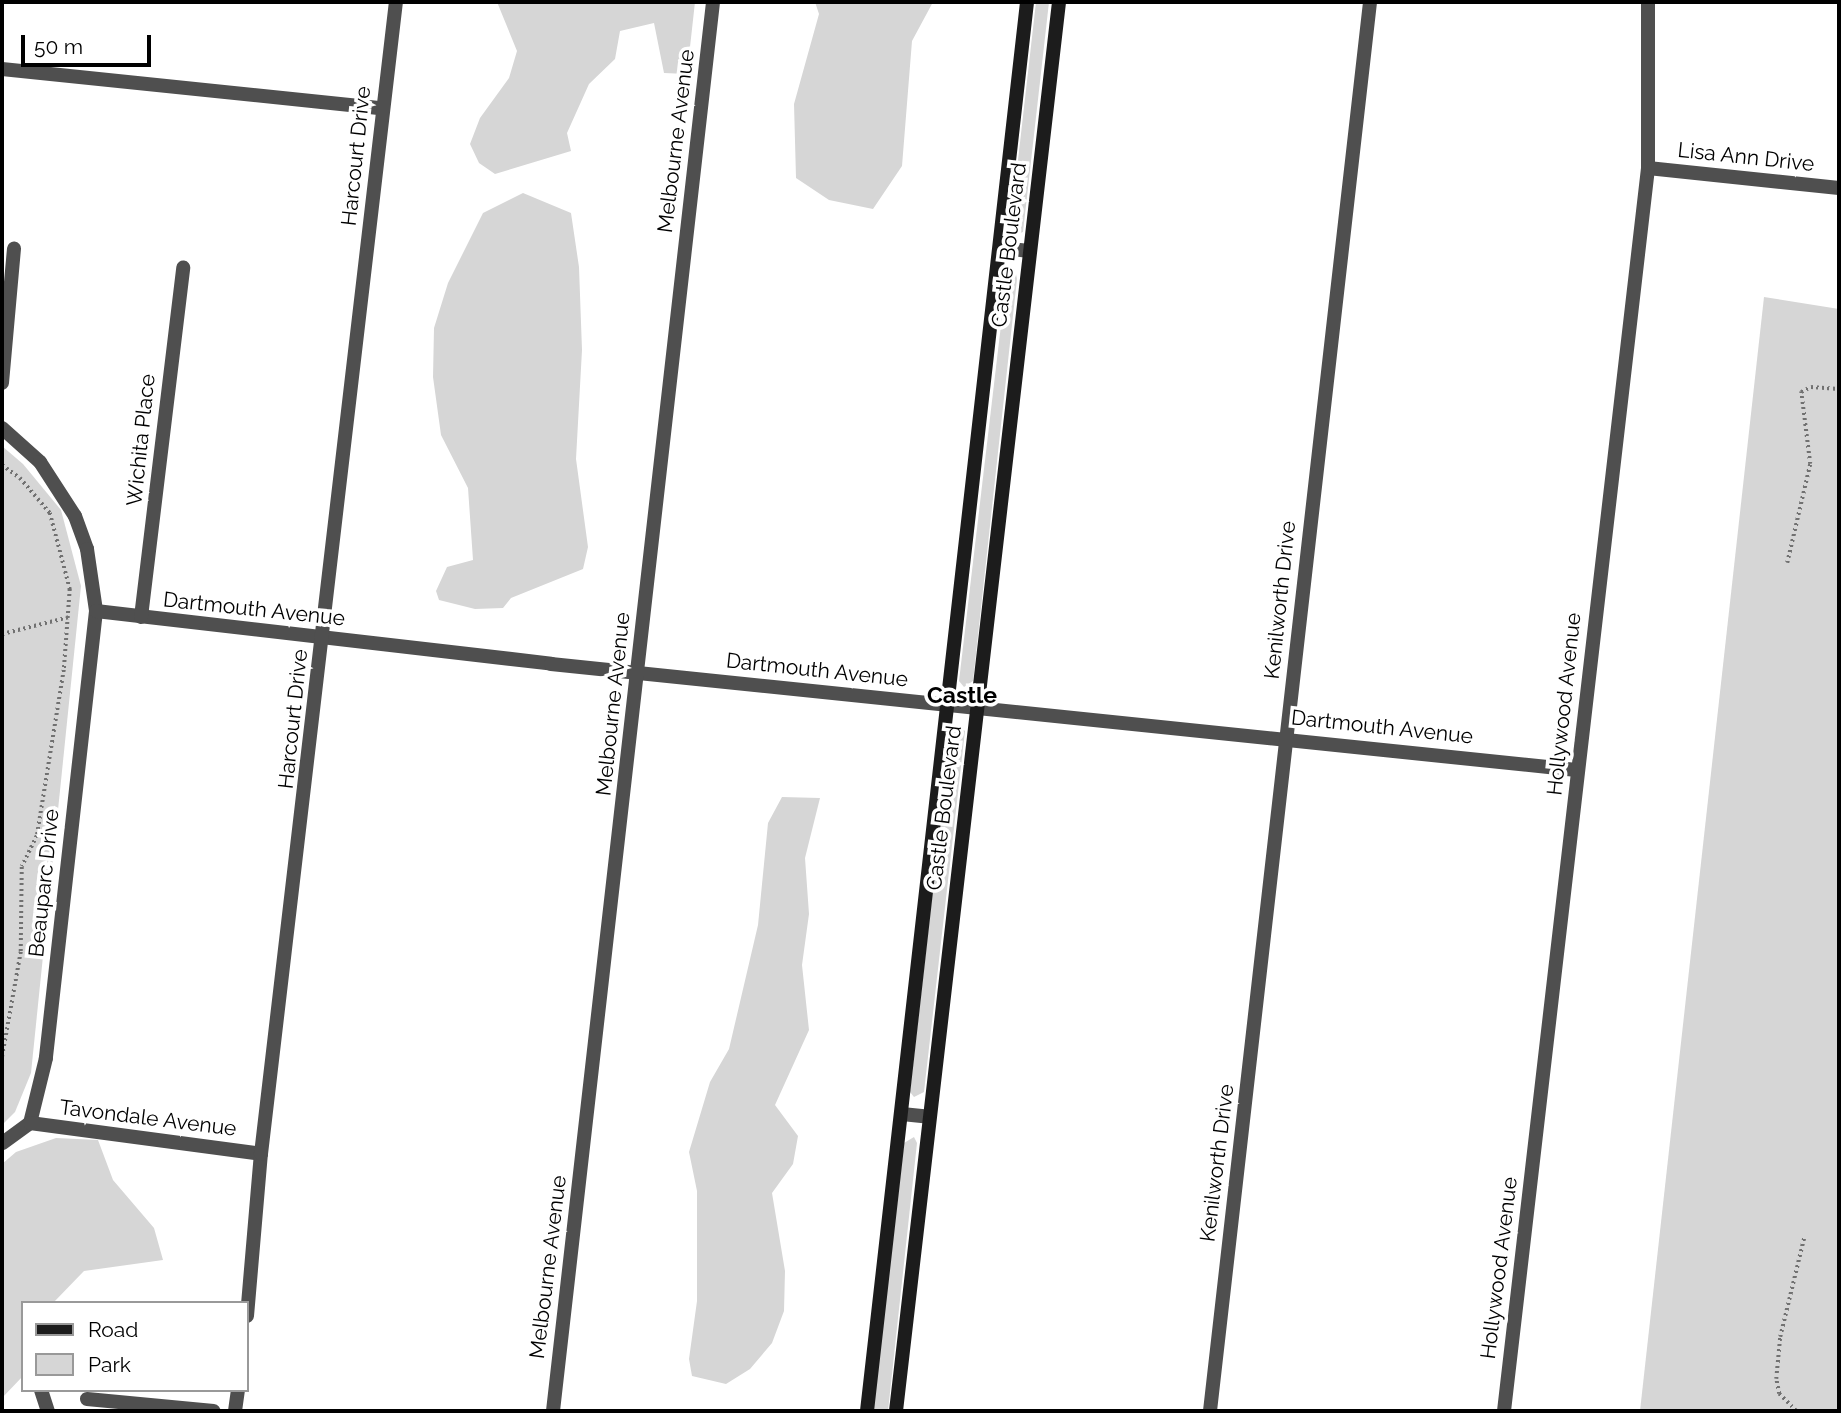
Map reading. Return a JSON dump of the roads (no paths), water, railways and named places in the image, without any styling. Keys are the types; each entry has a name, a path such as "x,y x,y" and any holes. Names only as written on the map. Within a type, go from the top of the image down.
{"street":[{"name":"Harcourt Drive","path":"248,1304 261,1154 324,638 381,108 396,2"},
{"name":"Melbourne Avenue","path":"553,1411 713,2"},
{"name":"Castle Boulevard","path":"867,1411 1027,2"},
{"name":"Castle Boulevard","path":"896,1411 1059,2"},
{"name":"Kenilworth Drive","path":"1210,1411 1370,2"},
{"name":"Hollywood Avenue","path":"1504,1411 1648,167 1648,2"},
{"path":"2,69 381,108"},
{"name":"Lisa Ann Drive","path":"1648,167 1839,188"},
{"path":"1001,248 1029,251"},
{"path":"2,383 14,249"},
{"name":"Wichita Place","path":"141,617 183,268"},
{"name":"Beauparc Drive","path":"2,428 40,462 75,516 87,549 96,611 46,1058 30,1124"},
{"name":"Dartmouth Avenue","path":"96,611 638,673 1577,770"},
{"path":"902,1114 929,1117"},
{"path":"2,1143 30,1124"},
{"name":"Tavondale Avenue","path":"30,1124 261,1154"},
{"path":"42,1392 48,1411"},
{"path":"235,1411 238,1392"},
{"path":"85,1400 214,1411"}],"district":[{"name":"Castle","path":"962,695"}]}
